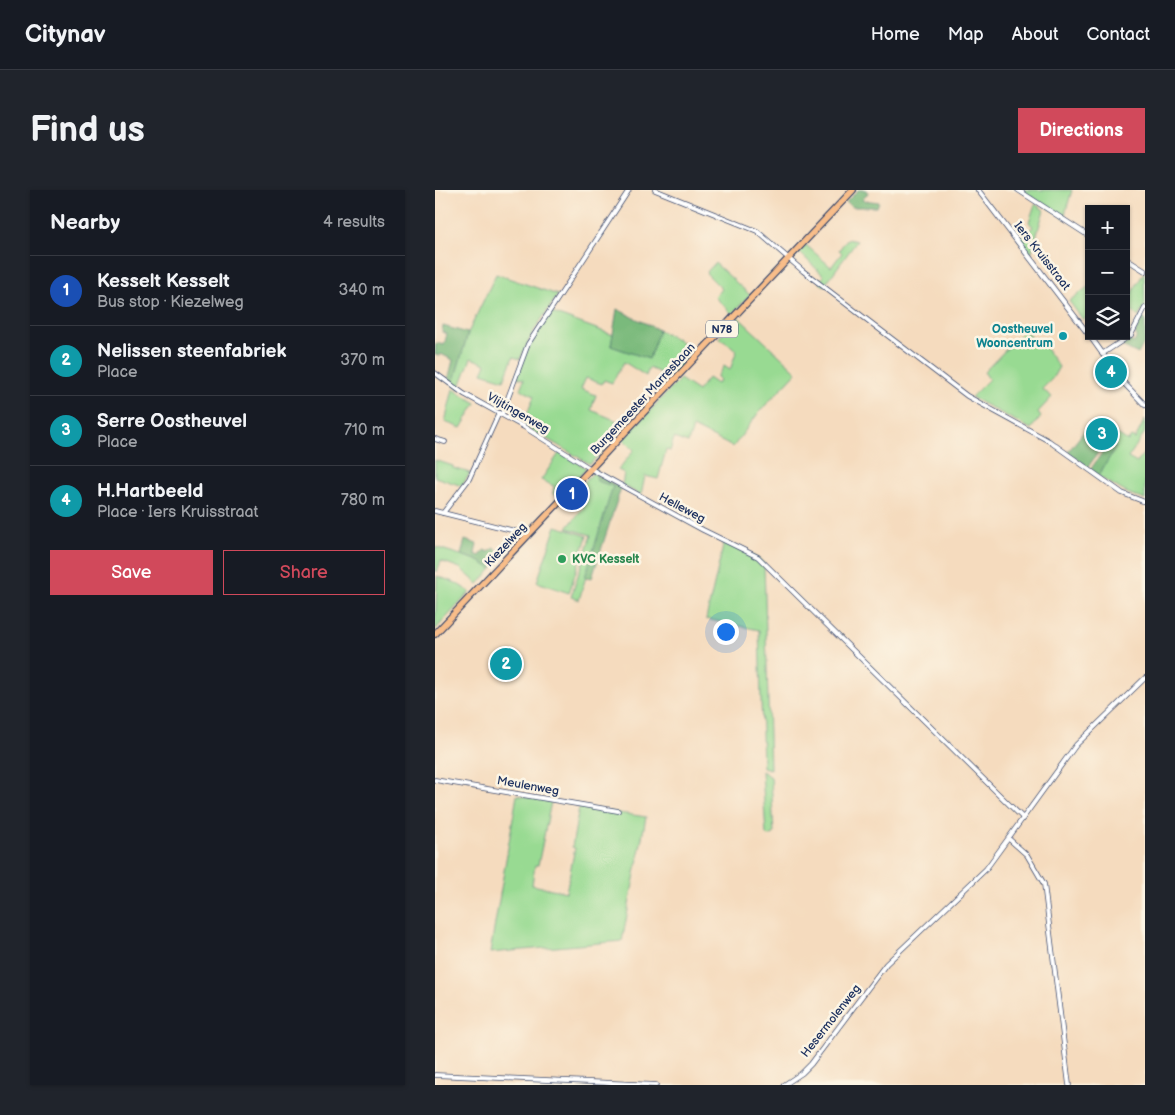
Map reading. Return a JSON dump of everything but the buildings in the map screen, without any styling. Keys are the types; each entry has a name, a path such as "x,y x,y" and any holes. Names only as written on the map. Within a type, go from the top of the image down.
{"main road":[{"name":"Burgemeester Marresbaan","path":"591,469 853,190"},
{"name":"Kiezelweg","path":"435,634 591,469"}],"street":[{"path":"443,513 469,479 501,413 528,344 629,190"},
{"path":"655,190 757,230 789,259 967,396 1049,441 1122,493 1145,502"},
{"name":"Iers Kruisstraat","path":"978,190 1085,331"},
{"path":"1018,190 1085,233"},
{"path":"1130,262 1145,271"},
{"path":"1103,354 1131,335 1145,308"},
{"name":"Iers Kruisstraat","path":"1092,340 1135,397 1145,405"},
{"name":"Vlijtingerweg","path":"435,373 465,394 501,413 591,469"},
{"path":"435,439 445,442"},
{"name":"Helleweg","path":"591,469 703,530 750,552 765,562 1023,818"},
{"path":"435,511 523,533 527,536"},
{"name":"Hesermolenweg","path":"785,1085 802,1073 816,1058 887,964 979,876 1009,839 1076,745 1145,678"},
{"name":"Meulenweg","path":"435,780 618,811"},
{"path":"1009,839 1027,855 1044,884 1069,1085"},
{"path":"435,1075 656,1085"}],"green space":[{"path":"858,190 866,190 868,193 862,200 879,202 877,207 852,207 846,202"},
{"path":"1022,190 1072,190 1064,218"},
{"path":"1035,204 1044,210 1031,254 1018,239 1033,227 1029,222"},
{"path":"847,239 857,241 824,286 819,282 824,276 799,252 806,245 831,267 842,253 839,250"},
{"path":"715,263 750,295 732,314 715,297 722,289 706,273"},
{"path":"1144,272 1145,305 1138,317 1130,308 1130,297"},
{"path":"496,274 558,295 533,332 520,359 513,357 504,380 482,373 486,364 471,358 459,389 453,384 468,333"},
{"path":"1085,289 1085,318 1083,320 1069,301"},
{"path":"617,309 659,330 649,359 611,346"},
{"path":"550,312 613,335 611,346 649,359 659,330 698,351 672,378 649,368 646,376 624,362 612,383 604,380 602,384 586,378 581,389 596,395 591,410 627,425 590,464 523,425 534,396 520,389 524,379 516,377 528,347"},
{"path":"738,317 797,372 759,412 733,447 693,427 688,443 674,438 670,451 666,450 658,479 645,476 641,495 622,485 624,473 618,470 634,450 623,439 680,379 698,391 708,378 717,384 720,380 717,377 724,366 730,370 737,350 719,338"},
{"path":"1141,317 1145,319 1145,341 1138,354 1120,345 1126,340 1134,343 1137,336 1135,334"},
{"path":"443,326 468,333 453,384 448,380 453,360 441,354 440,356 435,355 436,343 444,345 447,334 442,332"},
{"path":"1025,330 1034,342 1039,339 1059,367 1052,379 1042,389 1052,397 1038,412 1041,416 1031,429 971,397 989,379 984,372"},
{"path":"453,389 476,403 461,428 445,422"},
{"path":"1145,419 1145,432 1128,458 1137,463 1145,451 1145,500 1125,492 1098,476 1116,447 1109,443 1116,433 1128,441 1131,437 1135,439"},
{"path":"1085,430 1104,444 1088,467 1068,452"},
{"path":"1109,443 1116,447 1098,476 1090,470"},
{"path":"560,452 585,467 585,470 560,497 553,494 554,486 541,480"},
{"path":"435,460 470,473 462,486 435,477"},
{"path":"593,473 596,474 597,481 613,486 579,600 571,597 591,535 567,528 584,507 572,496"},
{"path":"596,474 621,488 592,578 585,577 613,486 597,481"},
{"name":"KVC Kesselt","path":"556,526 587,536 569,593 537,582"},
{"path":"465,540 477,544 475,554 480,556 484,550 489,552 493,548 505,555 492,569 477,560 461,555"},
{"path":"724,542 752,555 764,563 770,769 763,767 759,630 706,619"},
{"path":"435,547 477,560 492,569 478,584 460,568 441,561 437,572 435,571"},
{"path":"437,576 456,583 470,592 435,630"},
{"path":"762,771 771,777 774,834 769,836 766,835"},
{"path":"517,795 551,802 538,865 535,865 532,885 566,892 575,848 572,847 579,807 646,817 622,941 490,953"}],"place":[{"name":"Oostheuvel Wooncentrum","path":"1063,336"},
{"name":"H.Hartbeeld","path":"1111,372"},
{"name":"Serre Oostheuvel","path":"1102,434"},
{"name":"Kesselt Kesselt","path":"572,494"},
{"name":"KVC Kesselt","path":"562,559"},
{"name":"Nelissen steenfabriek","path":"506,664"}]}
